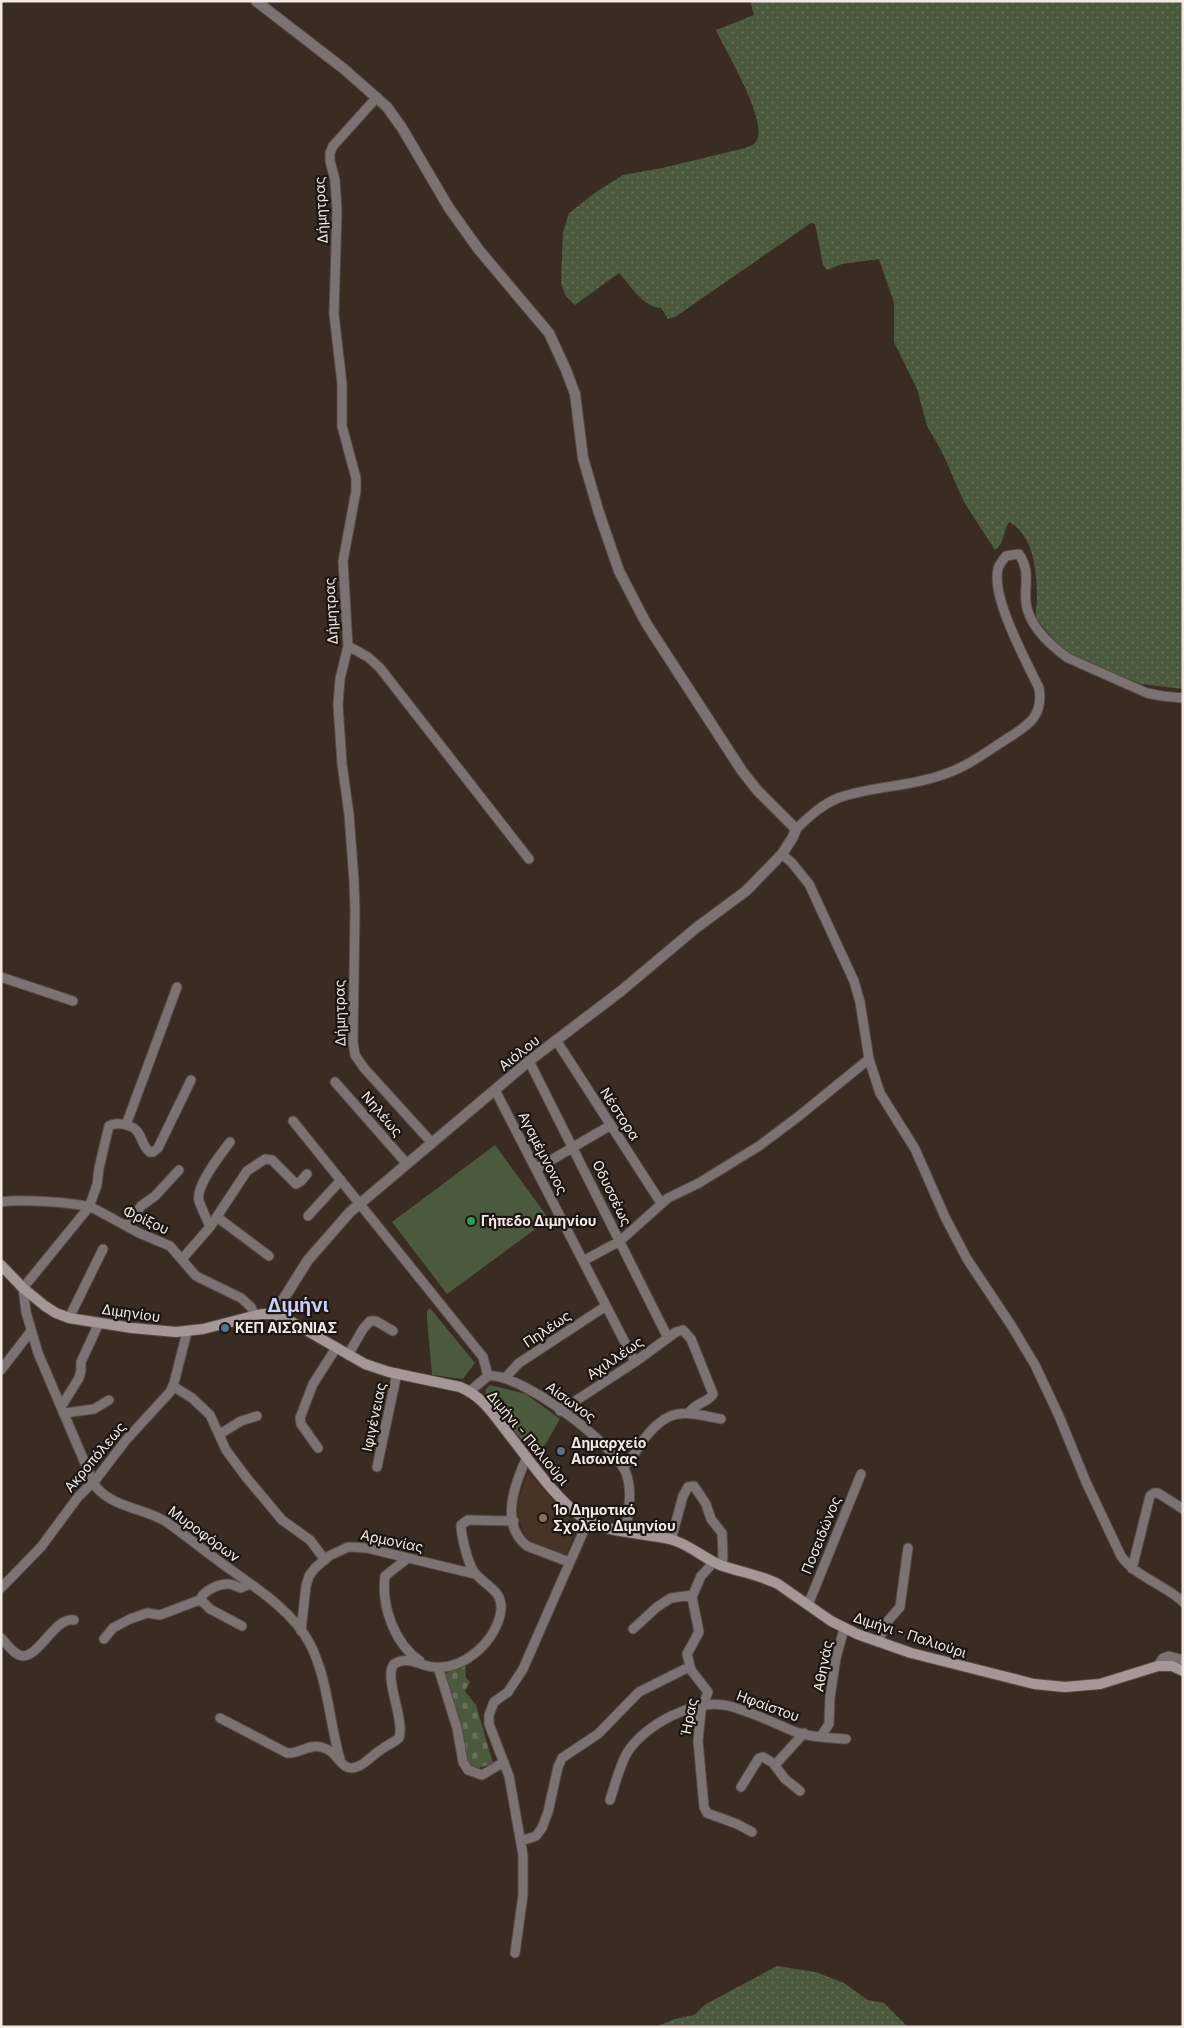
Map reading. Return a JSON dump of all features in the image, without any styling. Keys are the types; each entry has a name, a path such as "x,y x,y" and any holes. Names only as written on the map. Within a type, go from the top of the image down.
{"main road":[{"name":"Διμηνίου","path":"1,1265 23,1288 45,1306 69,1318 164,1332 187,1332 268,1313 274,1314"},
{"name":"Διμήνι - Παλιούρι","path":"274,1314 290,1321 348,1355 378,1369 446,1382 470,1391 488,1407 527,1457 571,1508 588,1521 598,1526 671,1540 687,1546 718,1564 773,1582 844,1629 911,1653 1034,1684 1065,1687 1100,1684 1158,1666 1172,1666 1183,1671"}],"street":[{"path":"256,1 344,69 377,97 394,116 436,188 458,221 549,333 575,394 583,458 613,556 630,595 646,623 742,771 757,790 796,829 814,812 839,798 924,780 961,768 1027,726 1036,716 1041,699 1039,688 1001,603 997,580 998,567 1006,556 1019,554 1025,564 1028,610 1039,631 1058,650 1068,658 1147,693 1183,698"},
{"name":"Δήμητρας","path":"377,97 333,146 330,153 337,199 334,314 342,378 342,426 356,478 354,502 343,561 348,646 340,679 338,705 354,881 353,1048 355,1055 364,1068 432,1143"},
{"path":"348,646 368,657 385,675 529,858"},
{"name":"Αιόλου","path":"274,1314 308,1260 342,1220 360,1203 556,1040 621,991 696,928 746,891 782,854 796,829"},
{"path":"782,854 809,884 850,972 860,1002 869,1059 880,1093 915,1149 960,1247 976,1275 1011,1325 1035,1366 1121,1556 1132,1569 1153,1580 1183,1602"},
{"path":"1,977 73,1001"},
{"path":"126,1125 177,987"},
{"name":"Νέστορα","path":"556,1040 661,1203"},
{"path":"583,1260 620,1241 661,1203 759,1146 869,1059"},
{"name":"Οδυσσέως","path":"529,1062 668,1338"},
{"path":"23,1288 89,1206 96,1185 108,1129 114,1123 126,1125 139,1133 146,1149 150,1152 155,1151 191,1080"},
{"name":"Νηλέως","path":"335,1082 407,1164"},
{"name":"Αγαμέμνονος","path":"495,1090 635,1362"},
{"path":"293,1121 483,1357 488,1376 470,1391"},
{"path":"536,1169 611,1125"},
{"path":"210,1227 200,1204 199,1195 212,1166 230,1142"},
{"path":"182,1259 210,1227 248,1171 265,1158 272,1160 296,1184 307,1174"},
{"path":"126,1226 141,1206 155,1196 179,1170"},
{"path":"308,1216 341,1180"},
{"name":"Φρίξου","path":"1,1202 25,1201 89,1206 126,1226 170,1246 200,1279 241,1298 251,1307 255,1316"},
{"path":"217,1217 269,1256"},
{"path":"69,1318 103,1249"},
{"name":"Μυροφόρων","path":"23,1288 31,1332 41,1362 93,1482 100,1492 111,1500 165,1521 276,1604 301,1631 310,1644 320,1674 340,1759"},
{"name":"Πηλέως","path":"505,1378 519,1364 606,1306"},
{"path":"348,1355 363,1329 370,1321 376,1321 394,1331"},
{"path":"99,1323 80,1362 79,1378 63,1410 94,1409 108,1400"},
{"name":"Αχιλλέως","path":"560,1411 668,1338 679,1331 685,1331 691,1339 713,1394 710,1399 692,1408 689,1413"},
{"path":"1,1370 31,1332"},
{"name":"Ακροπόλεως","path":"1,1588 41,1547 78,1498 126,1440 170,1392 187,1332"},
{"path":"318,1448 301,1424 300,1418 313,1384 336,1348"},
{"name":"Ιφιγένειας","path":"378,1467 397,1374"},
{"name":"Αίσωνος","path":"488,1376 505,1378 526,1386 606,1446 623,1467 628,1481 630,1493 626,1530"},
{"path":"173,1386 202,1407 212,1419 232,1459 272,1509 288,1525 310,1540 325,1560"},
{"path":"623,1467 644,1440 663,1420 673,1415 689,1413 720,1419"},
{"path":"220,1434 241,1421 257,1416"},
{"path":"527,1457 512,1498 514,1521 518,1537 527,1546 569,1562"},
{"name":"Ποσειδώνος","path":"808,1605 860,1474"},
{"path":"521,1841 536,1836 542,1828 562,1758 598,1734 639,1692 689,1667 688,1650 699,1632 692,1602 693,1594 701,1576 718,1564 723,1557 722,1533 710,1519 706,1504 694,1486 688,1487 683,1496 671,1540"},
{"path":"1132,1569 1150,1496 1158,1493 1183,1509"},
{"path":"220,1718 287,1754 312,1746 329,1750 347,1768 356,1767 399,1738 399,1719 390,1670 394,1664 403,1660 433,1667 459,1662 474,1654 489,1638 498,1621 502,1601 498,1593 475,1574 468,1559 460,1528 462,1523 468,1520 483,1519 514,1521"},
{"path":"515,1953 523,1895 521,1841 509,1776 489,1724 489,1711 494,1702 508,1692 519,1678 588,1521"},
{"name":"Αρμονίας","path":"301,1631 307,1580 311,1573 325,1560 338,1552 356,1546 475,1574"},
{"path":"878,1642 887,1622 900,1607 908,1548"},
{"path":"408,1558 385,1576 387,1604 393,1625 403,1645 411,1654 433,1667 457,1728 462,1759 466,1768 477,1774 484,1775 504,1762"},
{"path":"104,1639 113,1628 130,1619 147,1613 160,1615 202,1599 206,1592 223,1584 231,1584 241,1588 250,1584"},
{"path":"633,1629 648,1618 657,1607 671,1598 693,1594"},
{"path":"202,1599 210,1608 242,1626"},
{"path":"1,1638 17,1654 25,1655 35,1650 62,1623 70,1619 74,1620"},
{"name":"Αθηνάς","path":"821,1736 829,1724 830,1693 844,1629"},
{"path":"1158,1666 1163,1658 1169,1656 1183,1660"},
{"name":"Ήρας","path":"689,1667 708,1692 700,1719 698,1749 705,1811 738,1824 752,1832"},
{"name":"Ηφαίστου","path":"610,1800 627,1752 651,1727 680,1713 704,1705 728,1705 804,1733 846,1739"},
{"path":"775,1765 804,1733"},
{"path":"741,1787 759,1758 763,1757 775,1765 785,1779 800,1791"}],"shaded area":[{"name":"1ο Δημοτικό Σχολείο Διμηνίου","path":"528,1472 577,1528 565,1558 525,1540 516,1507"}],"green space":[{"path":"750,1 1183,1 1183,689 1141,684 1066,653 1037,620 1035,568 1033,557 1024,536 1018,528 1009,522 1001,544 995,550 964,502 942,452 927,426 917,389 894,342 894,303 879,259 842,264 827,270 823,265 815,224 811,223 675,317 668,319 661,308 655,307 643,300 619,273 575,305 565,295 561,283 563,232 569,213 596,192 623,175 662,168 745,148 755,143 759,134 752,105 716,30 754,15"},
{"name":"Γήπεδο Διμηνίου","path":"495,1145 549,1219 447,1294 392,1222"},
{"path":"430,1308 475,1363 463,1379 432,1375 427,1319 427,1311"},
{"path":"490,1385 526,1394 560,1419 545,1445 534,1454 485,1397 486,1389"},
{"path":"465,1665 466,1678 470,1682 465,1691 476,1705 493,1763 471,1771 465,1765 444,1674"},
{"path":"777,1966 816,1972 844,1983 868,2000 884,2003 908,2027 655,2027 675,2019 694,2015 706,2004"}],"place":[{"name":"Γήπεδο Διμηνίου","path":"471,1221"},
{"name":"ΚΕΠ ΑΙΣΩΝΙΑΣ","path":"225,1328"},
{"name":"Δημαρχείο Αισωνίας","path":"561,1451"},
{"name":"1ο Δημοτικό Σχολείο Διμηνίου","path":"543,1518"}],"district":[{"name":"Διμήνι","path":"298,1305"}]}
